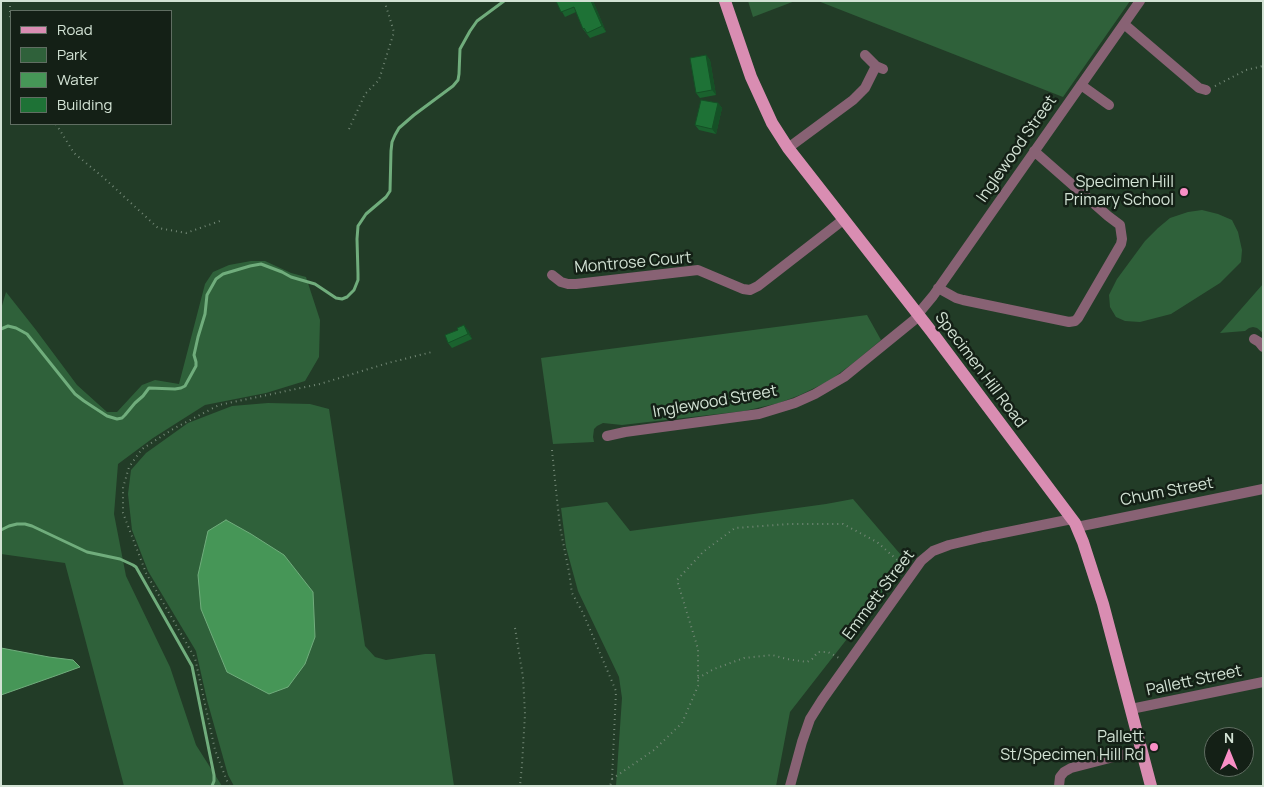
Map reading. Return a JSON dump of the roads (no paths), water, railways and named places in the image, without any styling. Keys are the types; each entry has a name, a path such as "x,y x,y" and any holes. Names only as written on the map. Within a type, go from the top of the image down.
{"main road":[{"name":"Specimen Hill Road","path":"725,1 751,77 772,123 788,148 918,315 1074,523 1083,542 1103,604 1151,786"}],"street":[{"name":"Inglewood Street","path":"607,436 759,414 795,403 844,377 918,315 1140,1"},
{"path":"1124,24 1199,88 1206,90"},
{"path":"788,148 853,100 865,88 880,68 865,55"},
{"path":"1081,85 1109,105"},
{"path":"938,288 963,300 1068,322 1075,321 1078,318 1121,244 1120,225 1034,151"},
{"name":"Montrose Court","path":"552,275 561,282 576,284 698,270 750,290 758,286 843,220"},
{"path":"1254,339 1263,347"},
{"name":"Chum Street","path":"1074,523 1263,488"},
{"name":"Emmett Street","path":"790,786 810,719 921,561 933,551 949,545 983,537 1074,523"},
{"name":"Pallett Street","path":"1131,709 1263,682"},
{"path":"1059,786 1060,777 1071,768 1142,750"}],"water":[{"path":"226,520 284,555 313,592 315,637 305,664 288,687 269,694 227,672 201,609 198,575 208,531"},
{"path":"1,648 73,660 80,667 1,695"}],"waterway":[{"path":"1,329 8,326 27,334 75,394 107,416 117,419 122,418 149,388 175,389 185,386 196,366 194,355 205,314 207,295 216,279 223,274 261,264 291,277 315,284 336,298 342,299 347,297 354,290 358,280 358,226 366,214 386,197 390,191 391,151 395,135 399,128 458,80 460,49 470,31 477,21 504,1"},
{"path":"1,530 9,526 25,524 87,552 120,559 136,567 192,666 214,775 212,786"}],"place":[{"name":"Specimen Hill Primary School","path":"1184,192"},
{"name":"Pallett St/Specimen Hill Rd","path":"1154,747"}]}
